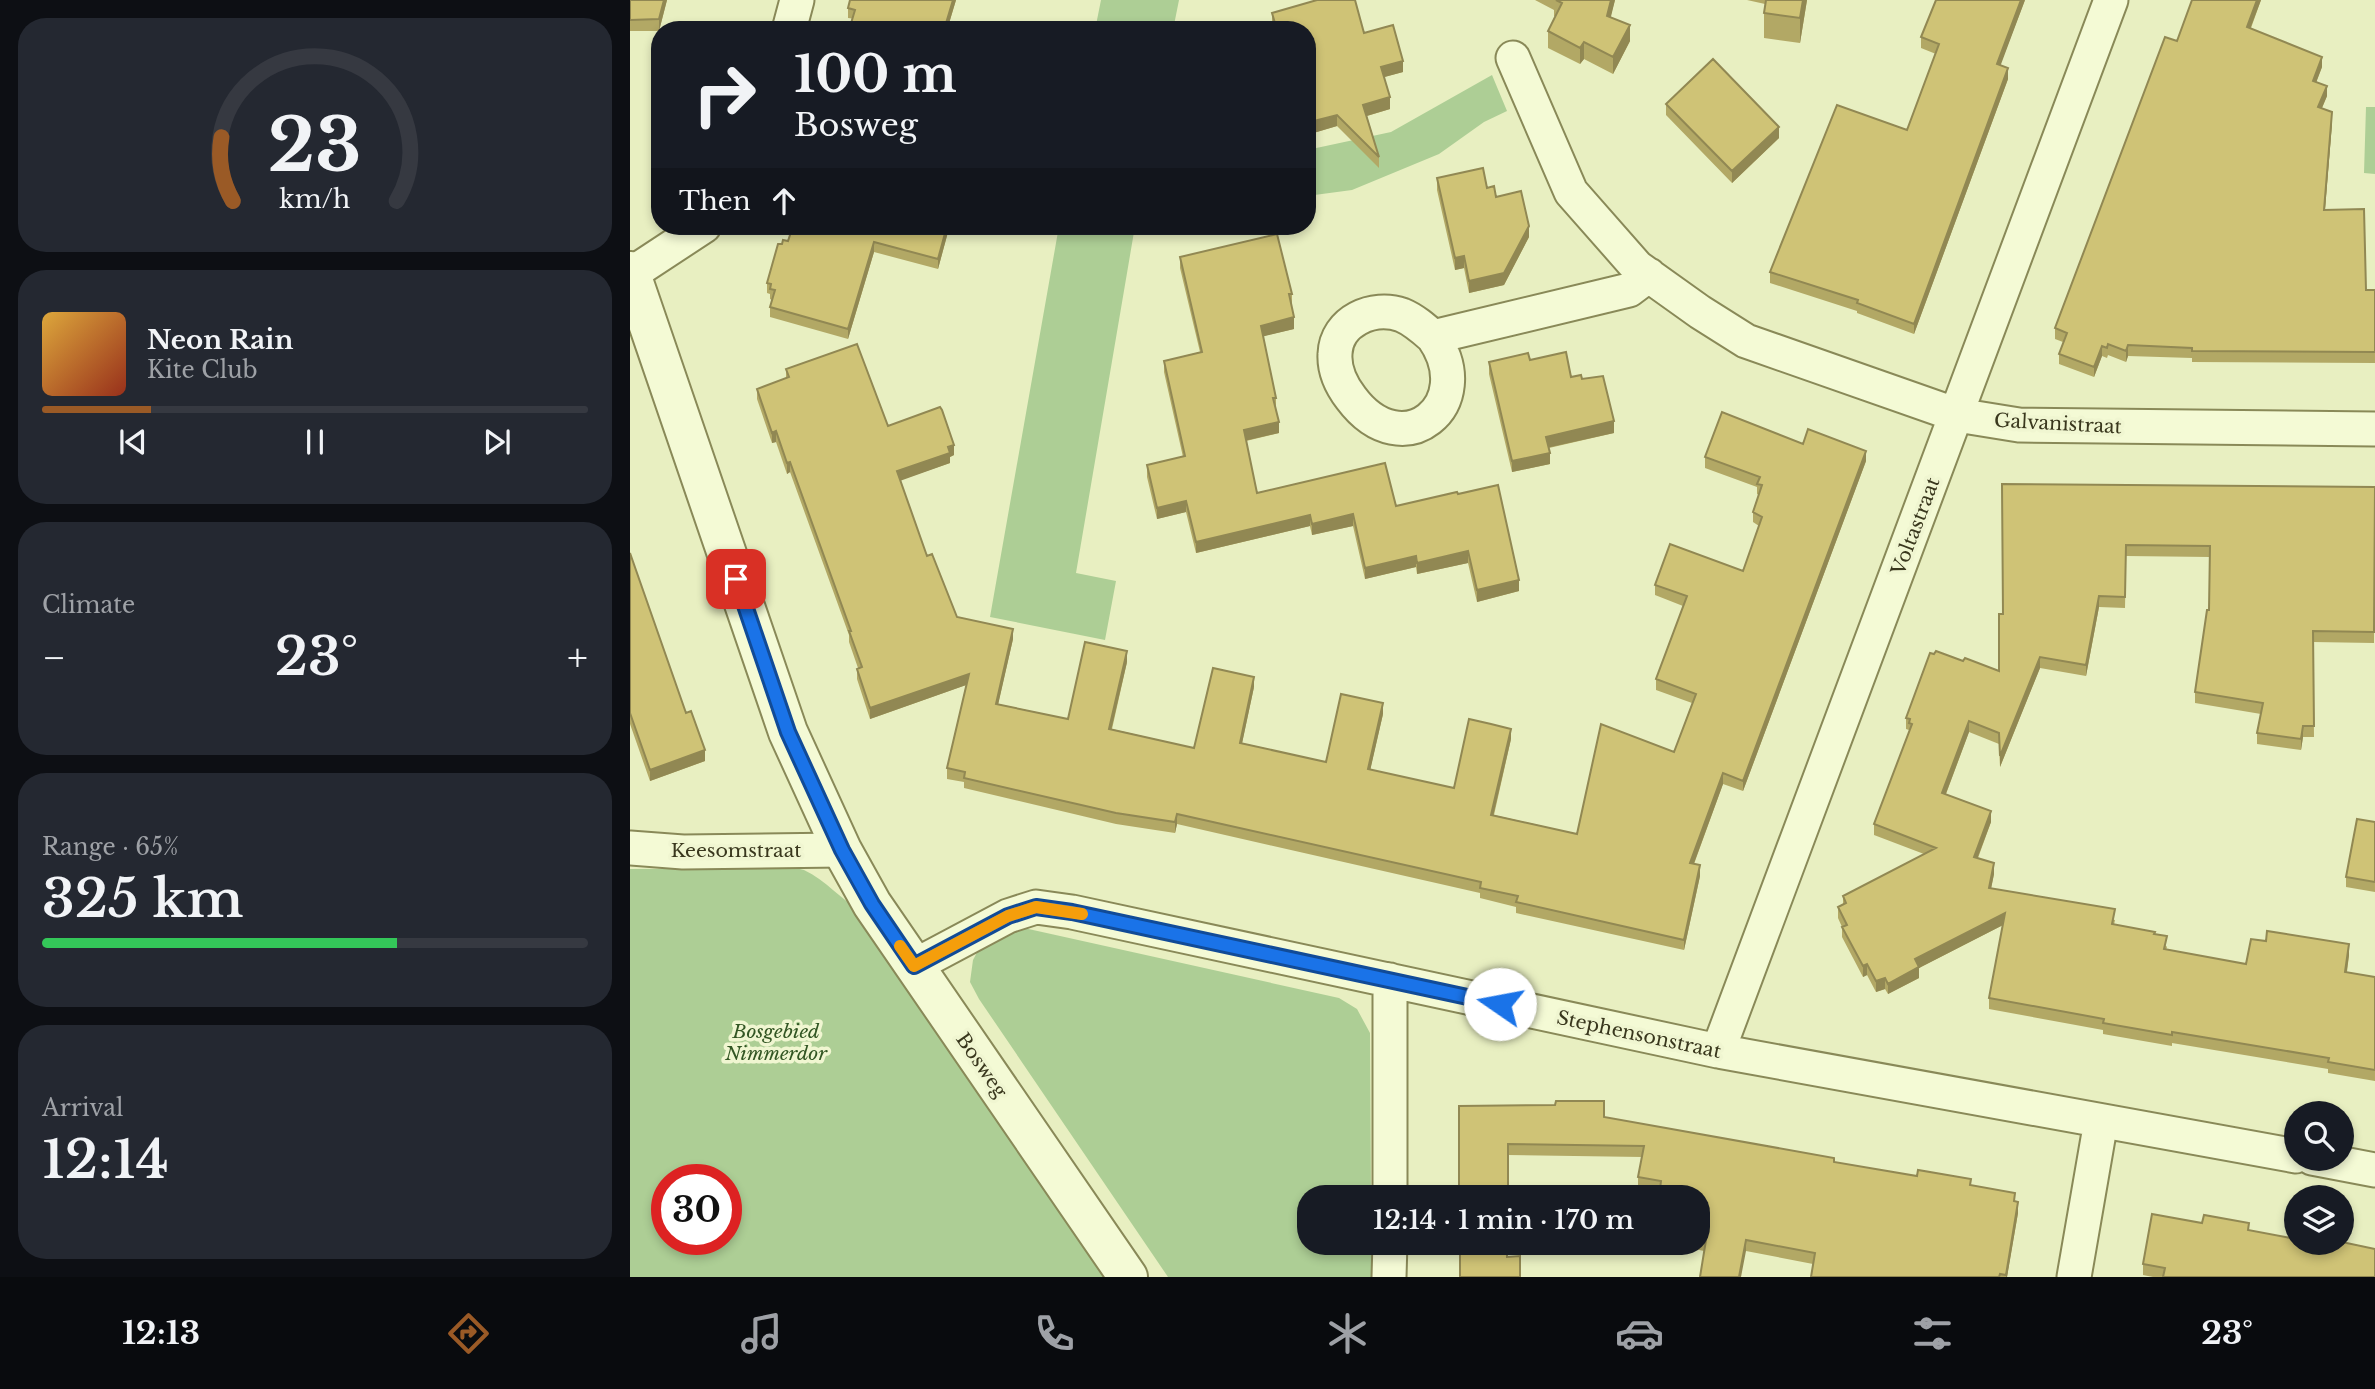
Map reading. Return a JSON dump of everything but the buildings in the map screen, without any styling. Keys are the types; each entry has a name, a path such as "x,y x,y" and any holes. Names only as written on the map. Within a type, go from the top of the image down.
{"street":[{"path":"791,21 797,0"},
{"name":"Voltastraat","path":"1717,1051 2112,0"},
{"name":"Galvanistraat","path":"1513,58 1571,192 1637,267 1746,341 1957,415 2019,425 2375,429"},
{"path":"631,272 690,235"},
{"name":"Bosweg","path":"631,272 788,732 842,850 872,904 1128,1277"},
{"path":"1433,337 1629,290 1649,275"},
{"name":"Keesomstraat","path":"630,848 683,852 842,850"},
{"name":"Stephensonstraat","path":"914,966 1008,916 1036,907 1072,912 1717,1051 2284,1154"},
{"path":"1390,1185 1391,980"},
{"path":"2074,1277 2101,1121"},
{"path":"2354,1166 2375,1170"},
{"path":"1390,1255 1390,1277"}],"green space":[{"path":"1101,0 1179,0 1175,21 1097,21"},
{"path":"1492,75 1507,111 1484,122 1439,154 1352,190 1316,195 1316,148 1391,132"},
{"path":"2366,107 2375,107 2375,174 2364,173"},
{"path":"1057,235 1133,235 1076,573 1116,581 1105,640 990,617"},
{"name":"Bosgebied Nimmerdor","path":"782,868 804,870 863,912 1106,1277 630,1277 630,869"},
{"path":"1024,928 1339,998 1357,1009 1370,1033 1371,1185 1297,1185 1297,1255 1371,1255 1372,1277 1168,1277 970,982 973,960 982,943 1004,931"}],"slow traffic":[{"path":"900,946 914,966 1008,916 1036,907 1082,914"}],"route":[{"path":"736,579 788,732 842,850 872,904 914,966 1008,916 1036,907 1072,912 1500,1004"}]}
